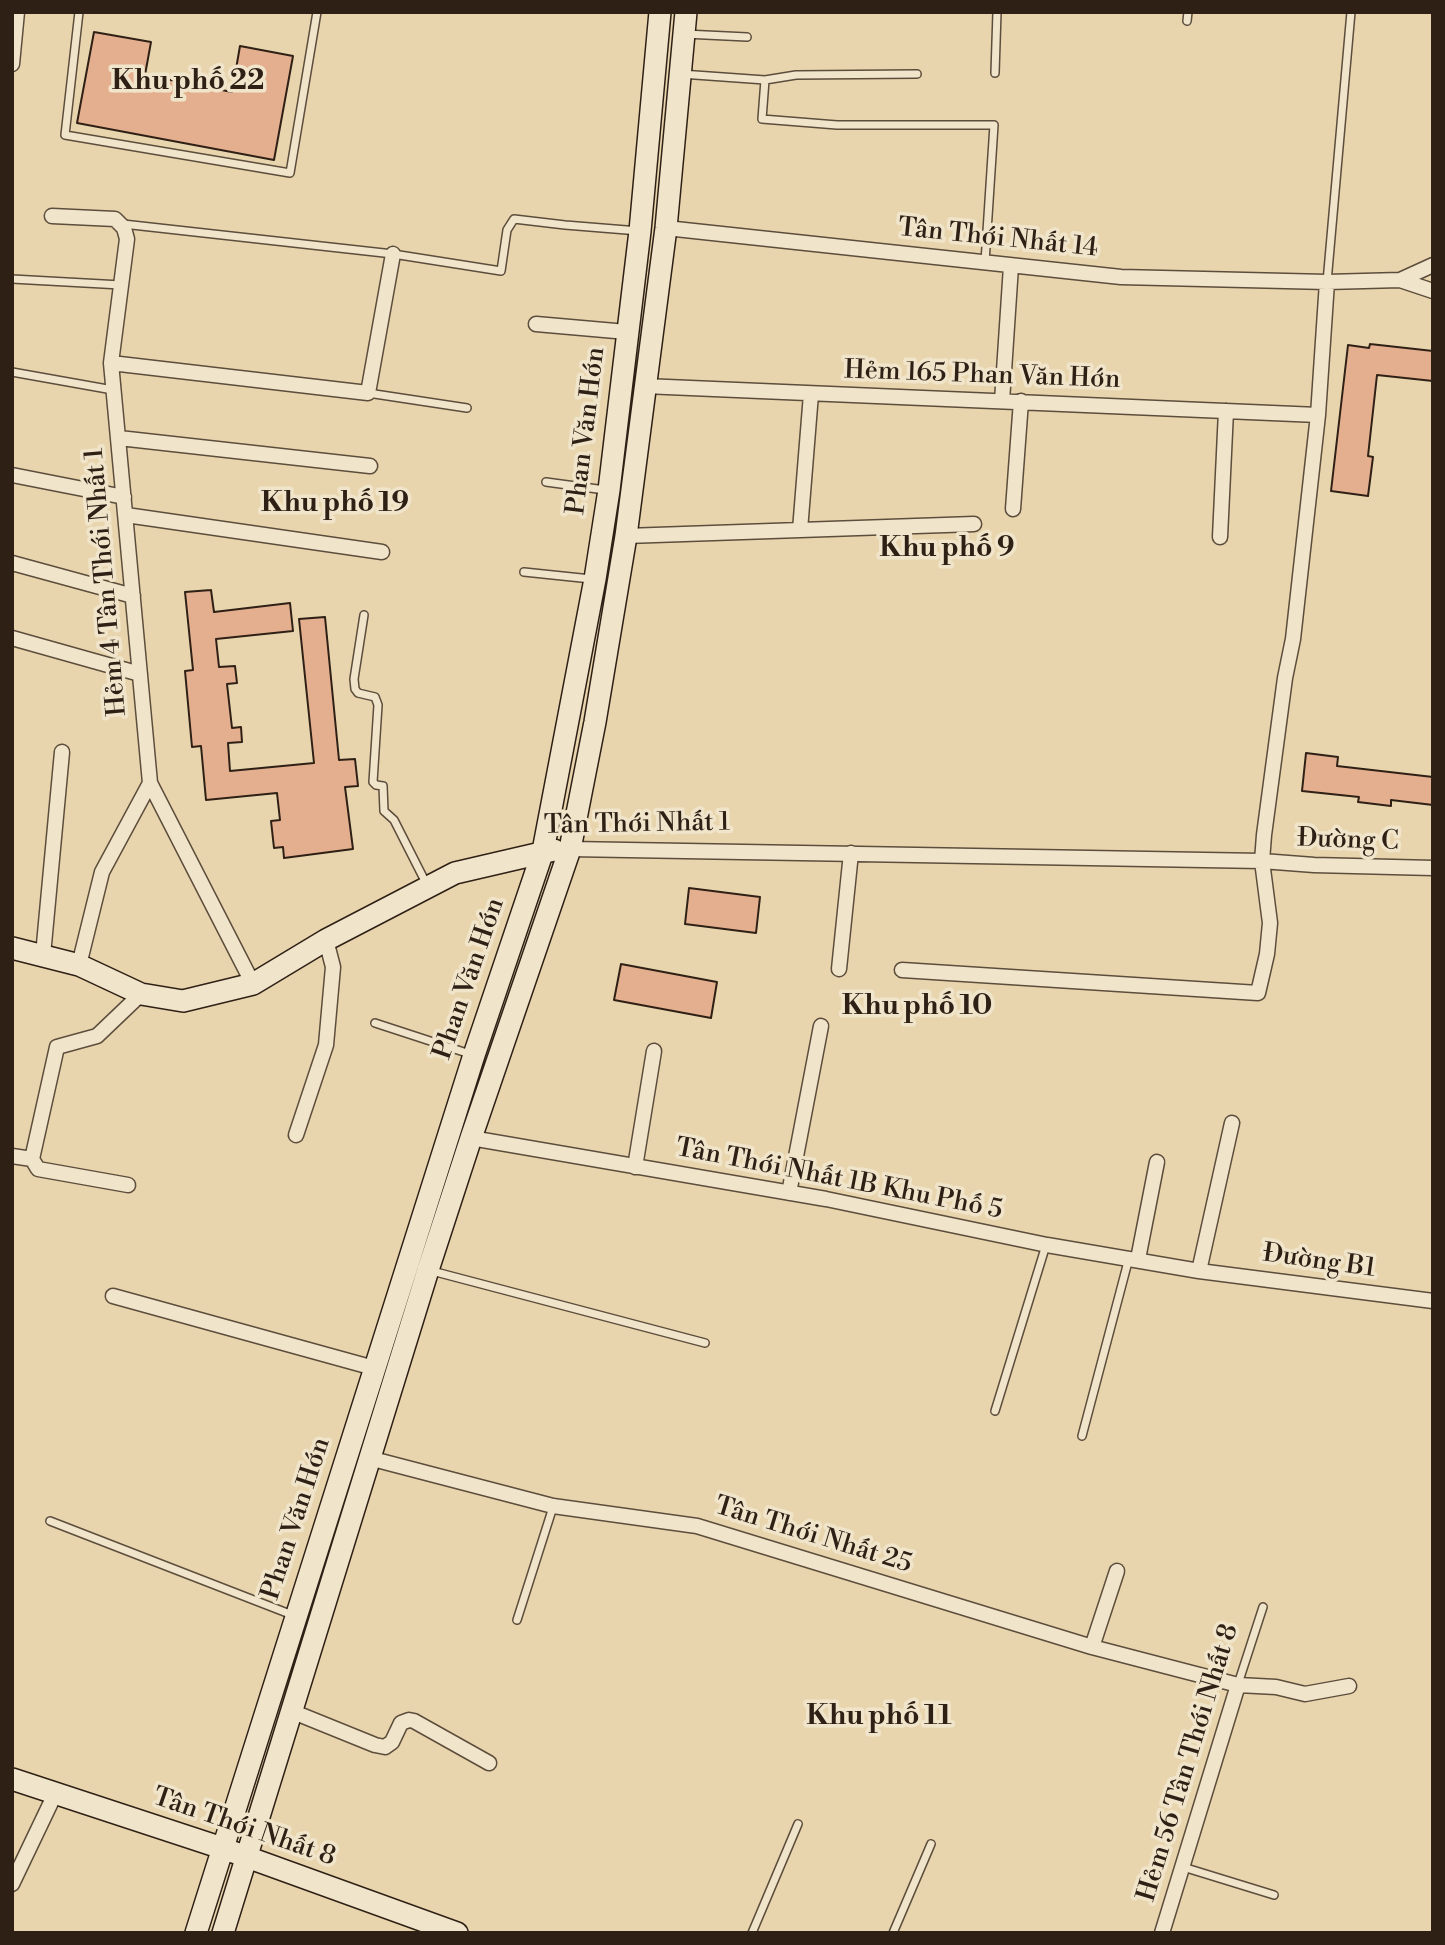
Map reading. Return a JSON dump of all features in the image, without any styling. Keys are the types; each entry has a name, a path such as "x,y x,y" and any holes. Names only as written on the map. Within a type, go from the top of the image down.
{"main road":[{"name":"Phan Văn Hớn","path":"196,1933 474,1055 543,851 595,579 609,490 640,231 660,12"},
{"name":"Phan Văn Hớn","path":"223,1933 428,1270 570,849 595,722 626,536 666,228 686,12"},
{"name":"Tân Thới Nhất 1","path":"12,948 79,965 141,994 184,1001 253,984 326,940 455,873 543,851 570,849"},
{"name":"Tân Thới Nhất 8","path":"12,1779 222,1848 457,1933"}],"street":[{"path":"12,64 17,12"},
{"path":"52,216 115,219 122,224"},
{"name":"Hẻm 4 Tân Thới Nhất 1","path":"122,224 127,239 111,363 150,783 253,984"},
{"name":"Tân Thới Nhất 14","path":"666,228 1121,277 1327,282 1400,279"},
{"path":"111,363 368,393 393,254"},
{"path":"1400,279 1433,265"},
{"path":"1002,401 1012,266"},
{"path":"1400,279 1433,291"},
{"path":"902,970 1258,993 1267,954 1270,923 1262,861 1285,678 1293,639 1318,415 1327,282"},
{"path":"536,324 627,332"},
{"name":"Hẻm 165 Phan Văn Hớn","path":"644,386 1318,415"},
{"path":"800,530 811,394"},
{"path":"1013,509 1021,401"},
{"path":"1220,537 1226,411"},
{"path":"118,438 370,466"},
{"path":"12,475 124,497"},
{"path":"126,515 383,552"},
{"path":"626,536 974,524"},
{"path":"12,563 133,596"},
{"path":"12,638 140,674"},
{"path":"43,956 62,751"},
{"path":"79,965 102,872 150,783"},
{"name":"Tân Thới Nhất 1","path":"570,849 1262,861"},
{"path":"839,969 851,853"},
{"name":"Đường C","path":"1262,861 1433,868"},
{"path":"296,1135 326,1045 332,967 326,940"},
{"path":"128,1185 38,1169 32,1159 57,1047 97,1036 141,994"},
{"path":"789,1193 821,1026"},
{"path":"635,1167 654,1051"},
{"path":"1199,1271 1232,1123"},
{"name":"Tân Thới Nhất 1B Khu Phố 5","path":"471,1138 789,1193 1047,1245 1199,1271"},
{"path":"12,1156 32,1159"},
{"path":"1133,1258 1157,1162"},
{"name":"Đường B1","path":"1199,1271 1433,1301"},
{"path":"113,1296 374,1368"},
{"name":"Tân Thới Nhất 25","path":"369,1458 553,1506 697,1525 1092,1647 1238,1685 1276,1687 1305,1694 1349,1686"},
{"path":"1092,1647 1117,1571"},
{"name":"Hẻm 56 Tân Thới Nhất 8","path":"1162,1933 1238,1685"},
{"path":"291,1711 384,1747 392,1742 401,1723 414,1721 489,1763"},
{"path":"12,1884 55,1794"}],"lane":[{"path":"79,12 65,135 290,173 317,12"},
{"path":"995,73 997,12"},
{"path":"1187,22 1188,12"},
{"path":"1327,282 1351,12"},
{"path":"684,34 747,37"},
{"path":"680,74 765,80 796,75 918,74"},
{"path":"765,80 762,119 837,125 994,125 985,262"},
{"path":"122,224 393,254 500,271 508,230 514,219 640,231"},
{"path":"12,279 121,285"},
{"path":"12,372 114,390"},
{"path":"368,393 467,408"},
{"path":"546,482 609,490"},
{"path":"524,572 595,579"},
{"path":"363,615 354,679 358,693 375,697 378,705 373,782 383,786 384,811 394,820 428,888"},
{"path":"375,1023 474,1055"},
{"path":"995,1411 1047,1245"},
{"path":"1082,1436 1133,1258"},
{"path":"428,1270 705,1343"},
{"path":"517,1620 553,1506"},
{"path":"50,1521 295,1616"},
{"name":"Hẻm 56 Tân Thới Nhất 8","path":"1238,1685 1263,1607"},
{"path":"752,1933 798,1824"},
{"path":"893,1933 931,1844"},
{"path":"1182,1866 1274,1895"}],"building":[{"path":"94,32 151,42 145,75 232,92 240,46 293,56 274,160 77,123"},
{"path":"1370,344 1433,351 1433,381 1377,375 1368,456 1373,457 1368,496 1331,491 1348,345 1369,348"},
{"path":"211,590 214,612 290,603 293,631 216,639 219,667 235,666 237,683 227,684 232,728 241,727 242,742 228,743 230,771 314,763 299,619 325,617 339,760 355,759 358,786 345,787 353,849 284,858 283,847 274,848 271,821 280,820 277,793 206,800 201,746 192,747 185,671 193,670 185,592"},
{"path":"1306,753 1338,757 1337,766 1433,777 1433,805 1391,800 1391,806 1358,802 1359,797 1302,791"},
{"path":"689,888 760,897 756,933 685,924"},
{"path":"621,964 717,982 711,1018 614,1000"}],"district":[{"name":"Khu phố 22","path":"188,82"},
{"name":"Khu phố 19","path":"335,504"},
{"name":"Khu phố 9","path":"947,549"},
{"name":"Khu phố 10","path":"917,1007"},
{"name":"Khu phố 11","path":"879,1717"}]}
